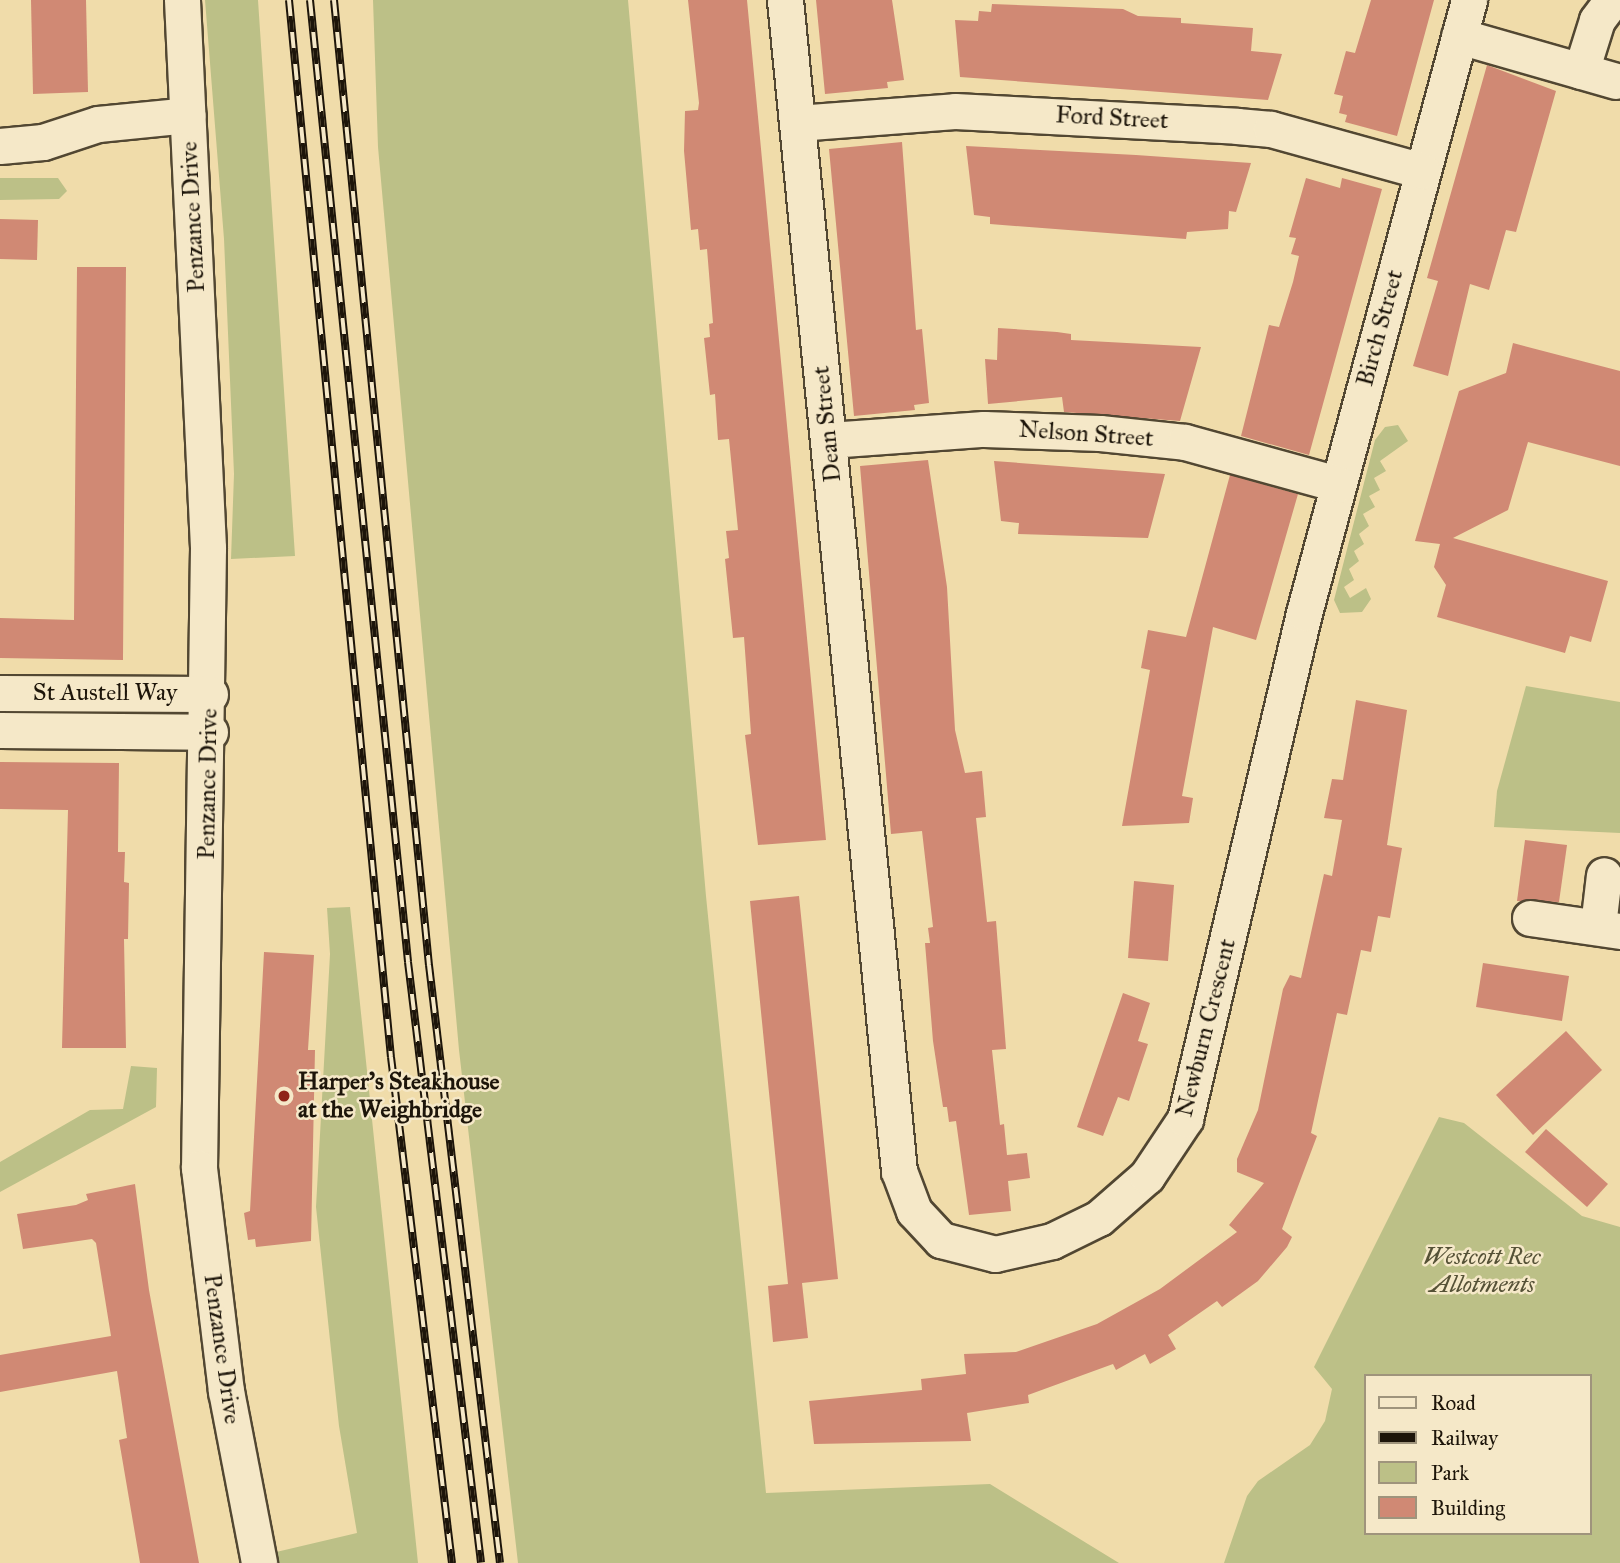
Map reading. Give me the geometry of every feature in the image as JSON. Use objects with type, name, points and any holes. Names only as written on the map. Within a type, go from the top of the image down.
[{"type":"street","name":"Penzance Drive","points":[[182,0],[210,694],[199,1168],[226,1391],[259,1563]]},
{"type":"street","name":"Dean Street","points":[[785,0],[867,847]]},
{"type":"street","name":"Birch Street","points":[[1293,657],[1469,0]]},
{"type":"street","points":[[1581,71],[1597,20],[1612,0]]},
{"type":"street","points":[[1459,36],[1616,81]]},
{"type":"street","name":"Ford Street","points":[[797,123],[955,111],[1237,125],[1271,129],[1422,171]]},
{"type":"street","points":[[0,146],[43,142],[97,124],[188,115]]},
{"type":"street","name":"Nelson Street","points":[[829,440],[994,428],[1150,437],[1209,447],[1338,484]]},
{"type":"street","name":"Newburn Crescent","points":[[867,847],[892,1115],[905,1195],[941,1240],[981,1254],[1031,1248],[1068,1235],[1134,1190],[1159,1162],[1185,1119],[1293,657]]},
{"type":"street","name":"St Austell Way","points":[[0,693],[210,694]]},
{"type":"street","name":"St Austell Way","points":[[0,730],[210,732]]},
{"type":"street","points":[[1530,918],[1609,928],[1604,875]]},
{"type":"green space","points":[[205,0],[258,0],[295,556],[231,559],[234,474],[224,239]]},
{"type":"green space","points":[[373,0],[628,0],[706,896],[766,1493],[990,1484],[1119,1563],[518,1563],[459,1050],[378,147]]},
{"type":"green space","points":[[0,178],[58,178],[67,191],[59,199],[0,200]]},
{"type":"green space","points":[[1398,425],[1408,441],[1380,461],[1386,471],[1374,478],[1380,490],[1369,496],[1375,507],[1363,514],[1369,526],[1359,534],[1364,544],[1354,551],[1359,561],[1349,569],[1354,580],[1344,587],[1350,598],[1366,588],[1371,599],[1362,612],[1340,613],[1334,600],[1375,440],[1385,427]]},
{"type":"green space","points":[[1526,686],[1620,702],[1620,833],[1494,827],[1497,791]]},
{"type":"green space","points":[[350,907],[418,1563],[276,1563],[272,1553],[357,1533],[339,1426],[316,1207],[330,954],[327,908]]},
{"type":"green space","points":[[131,1066],[157,1068],[156,1107],[0,1192],[0,1162],[90,1110],[123,1109]]},
{"type":"green space","name":"Westcott Rec Allotments","points":[[1439,1117],[1464,1123],[1582,1216],[1620,1227],[1620,1563],[1224,1563],[1247,1496],[1258,1481],[1310,1445],[1325,1421],[1332,1389],[1314,1367]]},
{"type":"building","points":[[31,0],[86,0],[88,92],[33,94]]},
{"type":"building","points":[[688,0],[747,0],[826,840],[758,845],[745,735],[751,734],[744,637],[733,638],[725,559],[729,558],[726,531],[738,530],[729,439],[718,440],[715,394],[710,395],[704,338],[710,337],[709,324],[713,323],[707,249],[700,250],[698,229],[691,230],[684,151],[685,111],[698,110],[699,103]]},
{"type":"building","points":[[816,0],[892,0],[904,80],[887,82],[888,88],[825,94]]},
{"type":"building","points":[[1371,0],[1434,0],[1397,136],[1345,122],[1347,115],[1339,113],[1343,96],[1334,94],[1346,51],[1355,53]]},
{"type":"building","points":[[992,4],[1123,9],[1138,16],[1181,18],[1181,23],[1253,28],[1251,51],[1282,54],[1268,100],[960,77],[955,20],[978,21],[979,11],[991,12]]},
{"type":"building","points":[[1487,65],[1556,91],[1516,232],[1506,230],[1489,290],[1470,284],[1448,376],[1413,366],[1438,281],[1427,278]]},
{"type":"building","points":[[902,142],[916,330],[922,329],[929,403],[914,405],[915,410],[854,416],[829,149]]},
{"type":"building","points":[[966,146],[1251,163],[1236,212],[1229,211],[1228,229],[1187,232],[1186,239],[990,224],[990,217],[974,215]]},
{"type":"building","points":[[1306,178],[1340,188],[1342,178],[1382,189],[1309,455],[1241,436],[1269,325],[1279,327],[1293,282],[1299,256],[1291,254],[1296,238],[1289,237]]},
{"type":"building","points":[[0,219],[38,220],[37,260],[0,259]]},
{"type":"building","points":[[77,267],[126,267],[123,660],[0,658],[0,618],[74,620]]},
{"type":"building","points":[[998,328],[1071,334],[1071,340],[1201,347],[1180,421],[1064,412],[1062,397],[988,404],[985,359],[997,360]]},
{"type":"building","points":[[1513,343],[1620,371],[1620,466],[1528,442],[1508,510],[1453,538],[1608,581],[1591,642],[1570,636],[1565,653],[1437,617],[1446,585],[1434,567],[1440,544],[1415,541],[1459,391],[1506,373]]},
{"type":"building","points":[[928,460],[947,587],[955,730],[965,773],[982,771],[986,817],[976,818],[987,922],[996,921],[1006,1049],[992,1050],[1000,1125],[1004,1124],[1007,1155],[1027,1153],[1030,1178],[1008,1181],[1011,1211],[969,1215],[956,1121],[949,1122],[947,1107],[943,1107],[933,1041],[925,943],[930,943],[928,928],[933,927],[922,831],[891,834],[860,466]]},
{"type":"building","points":[[994,461],[1165,474],[1148,538],[1018,534],[1019,523],[1001,521]]},
{"type":"building","points":[[1230,475],[1298,494],[1256,640],[1213,627],[1182,796],[1193,798],[1189,823],[1122,826],[1150,670],[1141,668],[1148,630],[1186,637]]},
{"type":"building","points":[[1356,700],[1407,710],[1387,845],[1402,848],[1390,918],[1378,916],[1371,952],[1361,950],[1347,1015],[1337,1013],[1311,1133],[1317,1136],[1282,1229],[1292,1237],[1287,1247],[1258,1281],[1222,1307],[1217,1301],[1168,1335],[1176,1349],[1150,1364],[1145,1354],[1116,1370],[1113,1364],[1028,1395],[1029,1403],[967,1413],[971,1441],[814,1444],[809,1401],[922,1390],[921,1379],[966,1374],[964,1354],[1016,1352],[1097,1324],[1160,1289],[1237,1232],[1229,1225],[1264,1183],[1237,1172],[1237,1159],[1258,1110],[1283,989],[1290,975],[1301,978],[1324,874],[1332,876],[1342,820],[1324,818],[1332,779],[1343,780]]},
{"type":"building","points":[[0,762],[119,763],[118,852],[125,852],[124,882],[129,883],[128,939],[124,939],[126,1048],[62,1048],[68,810],[0,809]]},
{"type":"building","points":[[1525,840],[1567,845],[1559,902],[1517,901]]},
{"type":"building","points":[[1134,881],[1174,885],[1168,961],[1128,958]]},
{"type":"building","points":[[799,896],[838,1279],[802,1283],[808,1338],[773,1342],[768,1286],[788,1284],[750,901]]},
{"type":"building","name":"Harper's Steakhouse at the Weighbridge","points":[[264,952],[314,955],[308,1050],[315,1050],[311,1241],[256,1247],[255,1239],[248,1240],[244,1213],[250,1211]]},
{"type":"building","points":[[1483,963],[1569,976],[1562,1021],[1476,1007]]},
{"type":"building","points":[[1123,993],[1150,1003],[1138,1041],[1148,1044],[1129,1101],[1118,1097],[1103,1136],[1077,1127]]},
{"type":"building","points":[[1566,1031],[1602,1070],[1533,1135],[1496,1095]]},
{"type":"building","points":[[1546,1129],[1608,1184],[1587,1207],[1525,1152]]},
{"type":"building","points":[[135,1184],[149,1290],[199,1563],[140,1563],[119,1440],[127,1438],[117,1371],[0,1392],[0,1355],[111,1336],[96,1243],[92,1239],[23,1249],[17,1214],[76,1205],[88,1200],[86,1194]]},
{"type":"railway","points":[[289,0],[391,1057],[452,1563]]},
{"type":"railway","points":[[310,0],[408,962],[481,1563]]},
{"type":"railway","points":[[334,0],[429,965],[500,1563]]},
{"type":"place","name":"Harper's Steakhouse at the Weighbridge","points":[[284,1096]]}]
